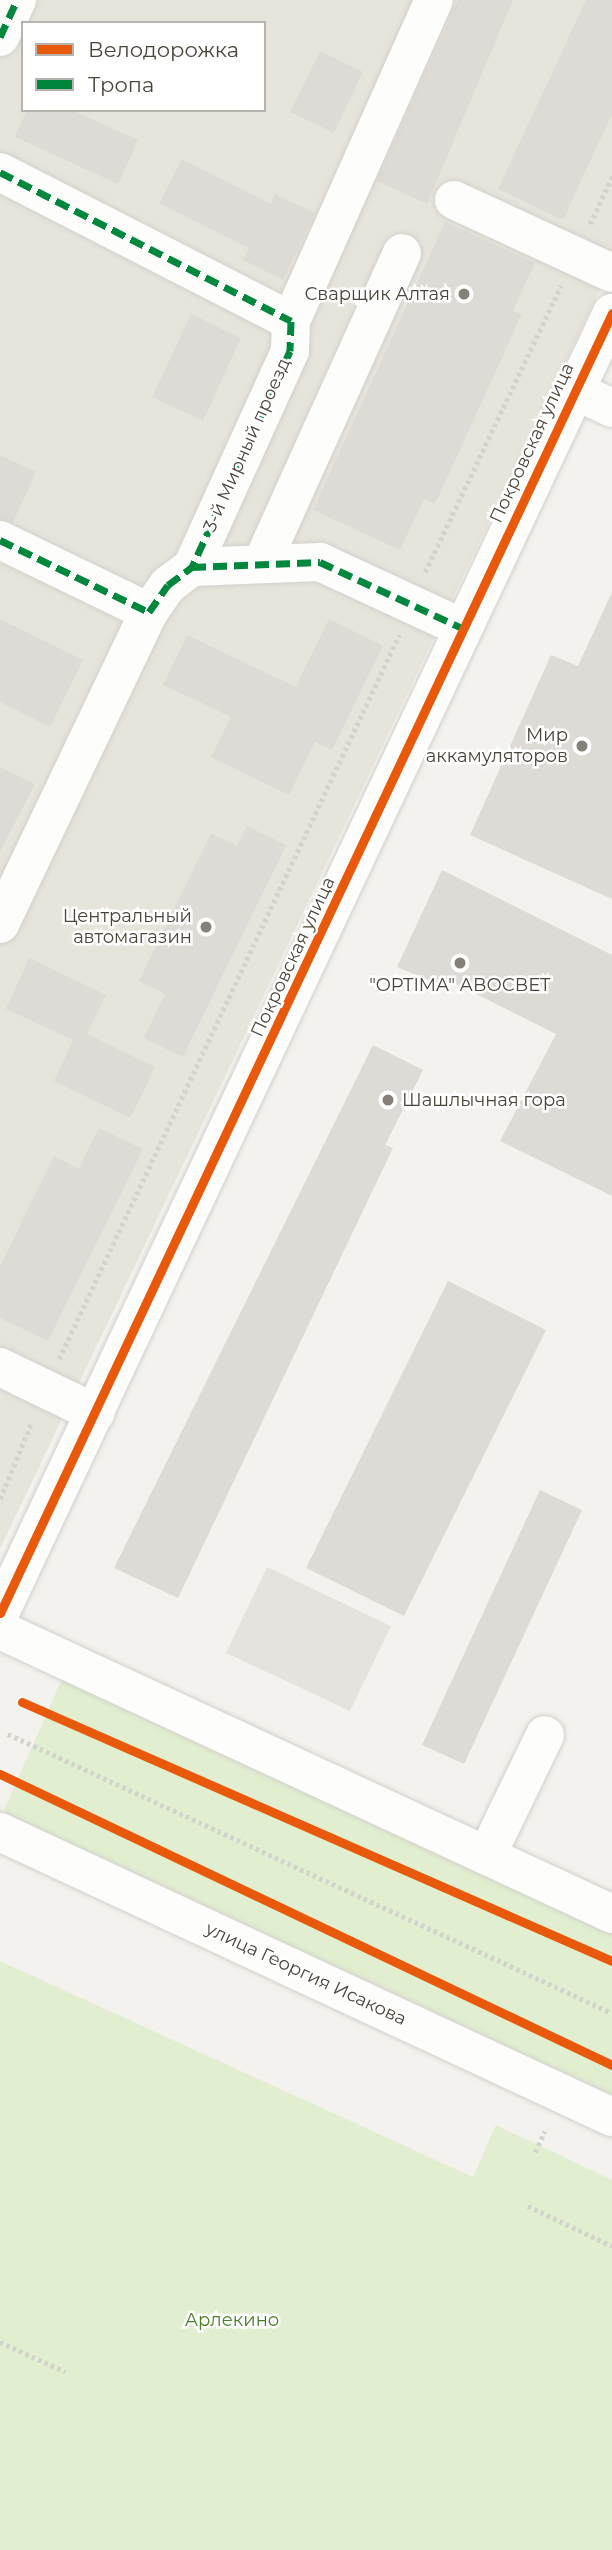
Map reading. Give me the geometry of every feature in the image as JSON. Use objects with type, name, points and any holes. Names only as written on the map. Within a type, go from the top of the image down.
[{"type":"street","points":[[0,37],[17,0]]},
{"type":"street","name":"3-й Мирный проезд","points":[[192,567],[290,351],[291,321],[434,0]]},
{"type":"street","points":[[0,173],[291,321]]},
{"type":"street","points":[[454,200],[612,273]]},
{"type":"street","points":[[262,563],[402,253]]},
{"type":"street","name":"Покровская улица","points":[[0,1613],[612,313]]},
{"type":"street","points":[[574,390],[612,408]]},
{"type":"street","points":[[0,540],[149,612]]},
{"type":"street","points":[[0,924],[149,612],[168,586],[192,567],[320,562],[410,606],[463,628]]},
{"type":"street","points":[[0,1367],[95,1413]]},
{"type":"street","points":[[0,1630],[612,1914]]},
{"type":"street","points":[[487,1855],[545,1735]]},
{"type":"street","name":"улица Георгия Исакова","points":[[0,1832],[612,2117]]},
{"type":"path","points":[[0,1499],[45,1389],[612,177]]},
{"type":"path","points":[[8,1734],[612,2013]]},
{"type":"path","points":[[535,2152],[545,2131]]},
{"type":"path","points":[[528,2206],[612,2246]]},
{"type":"path","points":[[0,2342],[66,2372]]},
{"type":"shaded area","points":[[0,0],[612,0],[612,264],[0,1549]]},
{"type":"shaded area","points":[[267,1567],[391,1626],[350,1711],[226,1653]]},
{"type":"green space","points":[[66,1670],[612,1927],[612,2095],[3,1812]]},
{"type":"green space","name":"Арлекино","points":[[0,1961],[473,2177],[496,2125],[612,2180],[612,2550],[0,2550]]},
{"type":"building","points":[[458,0],[513,0],[427,204],[377,181]]},
{"type":"building","points":[[586,0],[612,0],[612,114],[563,220],[498,189]]},
{"type":"building","points":[[320,51],[363,72],[334,133],[290,112]]},
{"type":"building","points":[[26,112],[76,112],[138,140],[118,184],[15,137]]},
{"type":"building","points":[[182,159],[271,204],[275,194],[315,213],[283,280],[243,260],[249,248],[159,203]]},
{"type":"building","points":[[445,222],[535,263],[513,311],[522,314],[435,504],[424,499],[400,550],[313,510]]},
{"type":"building","points":[[191,314],[241,338],[203,421],[152,397]]},
{"type":"building","points":[[0,455],[36,472],[13,522],[0,518]]},
{"type":"building","points":[[612,592],[612,899],[470,835],[551,655],[578,666]]},
{"type":"building","points":[[0,619],[83,660],[50,727],[0,702]]},
{"type":"building","points":[[329,619],[383,646],[332,750],[315,742],[289,795],[211,757],[231,717],[163,685],[187,635],[296,687]]},
{"type":"building","points":[[0,767],[35,784],[0,852]]},
{"type":"building","points":[[247,826],[286,845],[183,1057],[144,1038],[165,994],[139,981],[211,833],[237,846]]},
{"type":"building","points":[[442,870],[612,955],[612,1196],[500,1141],[556,1034],[448,980],[443,986],[397,967]]},
{"type":"building","points":[[29,958],[106,995],[87,1034],[155,1067],[130,1118],[54,1081],[73,1040],[6,1009]]},
{"type":"building","points":[[373,1045],[423,1070],[385,1145],[393,1148],[178,1598],[114,1568]]},
{"type":"building","points":[[99,1128],[143,1149],[48,1341],[0,1318],[0,1266],[54,1156],[79,1169]]},
{"type":"building","points":[[448,1281],[546,1330],[404,1616],[306,1568]]},
{"type":"building","points":[[540,1490],[582,1510],[464,1764],[422,1745]]},
{"type":"marked path","points":[[0,37],[17,0]]},
{"type":"marked path","points":[[0,172],[291,321],[290,351],[192,567],[320,562],[462,628]]},
{"type":"marked path","points":[[0,540],[149,612],[168,585],[192,567]]},
{"type":"cycle path","points":[[0,1613],[612,313]]},
{"type":"cycle path","points":[[22,1702],[612,1961]]},
{"type":"cycle path","points":[[0,1774],[612,2065]]},
{"type":"place","name":"Сварщик Алтая","points":[[464,294]]},
{"type":"place","name":"Мир аккамуляторов","points":[[582,746]]},
{"type":"place","name":"Центральный автомагазин","points":[[206,927]]},
{"type":"place","name":"\"OPTIMA\" АВОСВЕТ","points":[[460,963]]},
{"type":"place","name":"Шашлычная гора","points":[[388,1100]]}]
